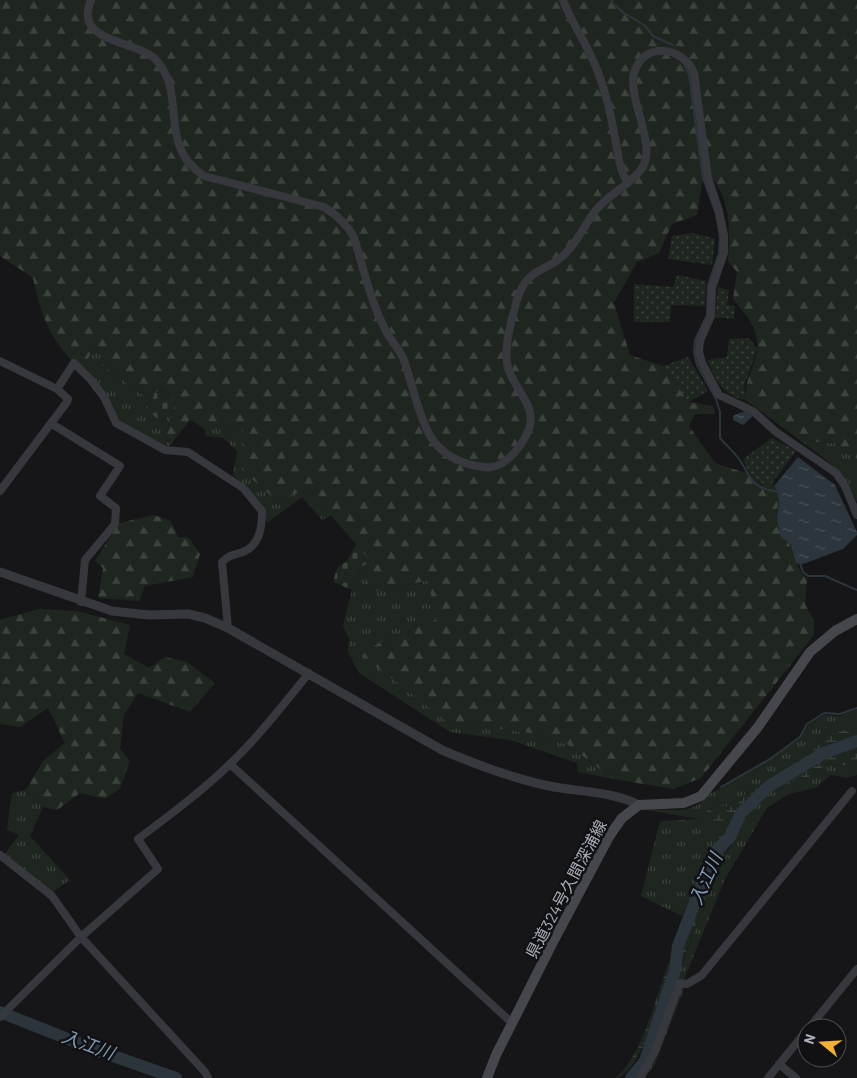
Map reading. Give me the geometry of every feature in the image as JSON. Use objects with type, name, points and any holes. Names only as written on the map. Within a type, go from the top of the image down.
[{"type":"main road","points":[[639,805],[684,803],[701,796],[758,727],[810,652],[835,631],[857,620]]},
{"type":"main road","name":"県道324号久間深浦線","points":[[487,1078],[512,1023],[610,835],[622,818],[639,805]]},
{"type":"street","points":[[91,0],[89,22],[92,28],[105,37],[135,48],[157,60],[167,75],[171,91],[174,131],[190,167],[204,176],[324,207],[337,214],[348,226],[354,237],[385,330],[402,356],[429,433],[446,453],[459,462],[491,468],[508,460],[528,431],[530,415],[528,405],[513,381],[507,362],[507,351],[518,299],[530,277],[538,270],[562,257],[596,210],[611,194],[641,171],[647,151],[633,86],[634,74],[638,64],[654,52],[675,53],[690,63],[694,73],[708,178],[720,211],[724,235],[724,253],[712,288],[711,316],[700,341],[699,352],[702,364],[719,395],[753,411],[776,432],[836,473],[845,486],[857,515]]},
{"type":"street","points":[[563,0],[570,18],[594,60],[614,134],[619,167],[627,182]]},
{"type":"street","points":[[0,361],[57,389],[68,399],[52,424],[0,491]]},
{"type":"street","points":[[57,389],[74,364],[91,380],[104,397],[116,423],[165,450],[188,452],[243,488],[262,511],[260,535],[245,551],[228,556],[222,562],[228,628]]},
{"type":"street","points":[[52,424],[120,466],[100,496],[116,508],[115,524],[85,560],[81,602]]},
{"type":"street","points":[[0,572],[81,602],[112,611],[149,615],[188,614],[205,618],[228,628],[309,673],[442,750],[476,765],[512,777],[620,798],[639,805]]},
{"type":"street","points":[[0,1017],[81,937],[158,869],[138,839],[184,804],[230,764],[262,731],[309,673]]},
{"type":"street","points":[[230,764],[512,1023]]},
{"type":"street","points":[[640,1078],[655,1051],[680,983],[687,984],[702,975],[852,791]]},
{"type":"street","points":[[0,855],[52,896],[81,937],[205,1072],[208,1078]]},
{"type":"street","points":[[817,1018],[857,969]]},
{"type":"street","points":[[768,1078],[797,1042]]},
{"type":"street","points":[[779,1064],[796,1078]]},
{"type":"green space","points":[[0,0],[857,0],[857,459],[836,443],[801,441],[746,400],[746,387],[757,351],[756,336],[751,322],[733,299],[737,272],[728,261],[728,217],[723,197],[712,178],[702,183],[697,215],[672,224],[659,253],[637,262],[614,303],[630,355],[663,366],[689,402],[713,406],[715,414],[695,414],[689,426],[715,463],[749,474],[761,484],[775,485],[779,500],[777,510],[784,540],[792,548],[800,570],[807,579],[805,604],[814,621],[814,635],[701,778],[673,789],[613,779],[567,744],[531,733],[448,722],[364,657],[364,650],[435,620],[429,580],[363,594],[370,561],[310,490],[275,499],[242,470],[243,423],[205,429],[190,420],[172,443],[166,437],[176,400],[160,388],[151,401],[101,364],[104,351],[95,347],[87,360],[71,360],[56,341],[46,322],[33,278],[0,256]]},
{"type":"green space","points":[[693,233],[715,239],[712,265],[668,259],[672,236]]},
{"type":"green space","points":[[677,275],[706,281],[705,306],[671,305],[670,322],[634,322],[634,284],[673,287]]},
{"type":"green space","points":[[718,287],[729,290],[727,305],[735,306],[734,319],[715,317]]},
{"type":"green space","points":[[749,338],[757,349],[744,387],[746,400],[725,391],[717,381],[707,360],[727,357],[729,339]]},
{"type":"green space","points":[[95,347],[105,351],[101,364],[151,401],[147,408],[162,422],[176,400],[166,437],[172,443],[166,448],[118,421],[106,393],[85,368],[71,360],[87,360]]},
{"type":"green space","points":[[688,357],[708,391],[689,402],[663,366]]},
{"type":"green space","points":[[159,388],[176,400],[162,423],[146,408]]},
{"type":"green space","points":[[243,423],[275,499],[310,490],[332,515],[322,520],[302,497],[267,523],[263,505],[233,475],[237,451],[223,438],[206,436],[205,429]]},
{"type":"green space","points":[[772,438],[796,451],[771,485],[761,483],[753,477],[743,459]]},
{"type":"green space","points":[[801,441],[836,443],[857,459],[857,502],[841,474],[827,460]]},
{"type":"green space","points":[[154,515],[171,521],[178,537],[189,538],[200,554],[193,577],[145,586],[139,601],[98,598],[103,568],[95,561],[119,523]]},
{"type":"green space","points":[[356,544],[370,561],[350,576],[354,582],[352,590],[333,582],[337,568],[347,561]]},
{"type":"green space","points":[[370,561],[363,594],[429,580],[436,620],[364,650],[448,722],[531,733],[567,744],[613,779],[578,772],[577,763],[510,740],[450,732],[359,673],[348,652],[349,639],[343,626],[354,582],[349,576]]},
{"type":"green space","points":[[38,609],[77,611],[130,625],[124,654],[149,668],[165,657],[187,662],[215,683],[190,712],[138,693],[124,715],[120,749],[130,761],[120,789],[105,799],[80,793],[57,810],[43,807],[26,790],[43,761],[65,743],[48,708],[20,727],[0,724],[0,620]]},
{"type":"green space","points":[[857,709],[857,728],[825,733],[809,754],[727,806],[708,809],[722,822],[723,829],[682,916],[641,896],[660,821],[699,819],[646,810],[681,810],[693,807],[714,791],[800,739],[809,724],[824,715],[840,716]]},
{"type":"green space","points":[[857,728],[857,738],[832,743],[745,800],[733,825],[714,847],[723,829],[722,823],[703,820],[708,809],[727,806],[809,754],[825,733]]},
{"type":"green space","points":[[857,746],[857,764],[848,766],[827,764],[806,779],[782,783],[831,753]]},
{"type":"green space","points":[[827,764],[848,766],[857,764],[857,775],[847,778],[831,775],[815,788],[789,794],[767,808],[725,879],[685,977],[684,989],[655,1064],[645,1078],[635,1078],[646,1062],[713,879],[747,816],[761,799],[782,783],[806,779]]},
{"type":"green space","points":[[26,790],[43,807],[30,836],[70,880],[53,892],[4,855],[19,835],[7,829],[12,793]]},
{"type":"green space","points":[[732,841],[713,879],[682,962],[681,944],[706,877],[721,849]]},
{"type":"green space","points":[[669,961],[671,971],[641,1050],[633,1064],[624,1074],[615,1078],[625,1068],[641,1040]]},
{"type":"water","points":[[745,411],[753,416],[743,425],[733,420],[733,416]]},
{"type":"water","points":[[798,457],[835,485],[857,532],[857,535],[843,549],[803,564],[796,563],[791,545],[781,537],[777,520],[779,500],[775,485]]},
{"type":"waterway","points":[[612,0],[612,3],[624,13],[644,25],[653,36],[673,45]]},
{"type":"waterway","points":[[684,64],[689,75],[703,178],[716,214],[720,237],[719,253],[708,285],[707,315],[695,340],[694,352],[697,365],[716,399],[720,412],[720,438],[739,459],[757,485],[776,491]]},
{"type":"waterway","points":[[800,563],[803,572],[808,576],[825,576],[857,590]]},
{"type":"waterway","points":[[721,787],[770,759],[800,737],[807,724],[824,713],[840,714],[857,708]]},
{"type":"waterway","name":"入江川","points":[[631,1078],[645,1061],[675,970],[678,946],[714,853],[730,837],[741,813],[769,786],[824,753],[857,741]]},
{"type":"waterway","name":"入江川","points":[[0,1012],[93,1049],[176,1078]]}]
